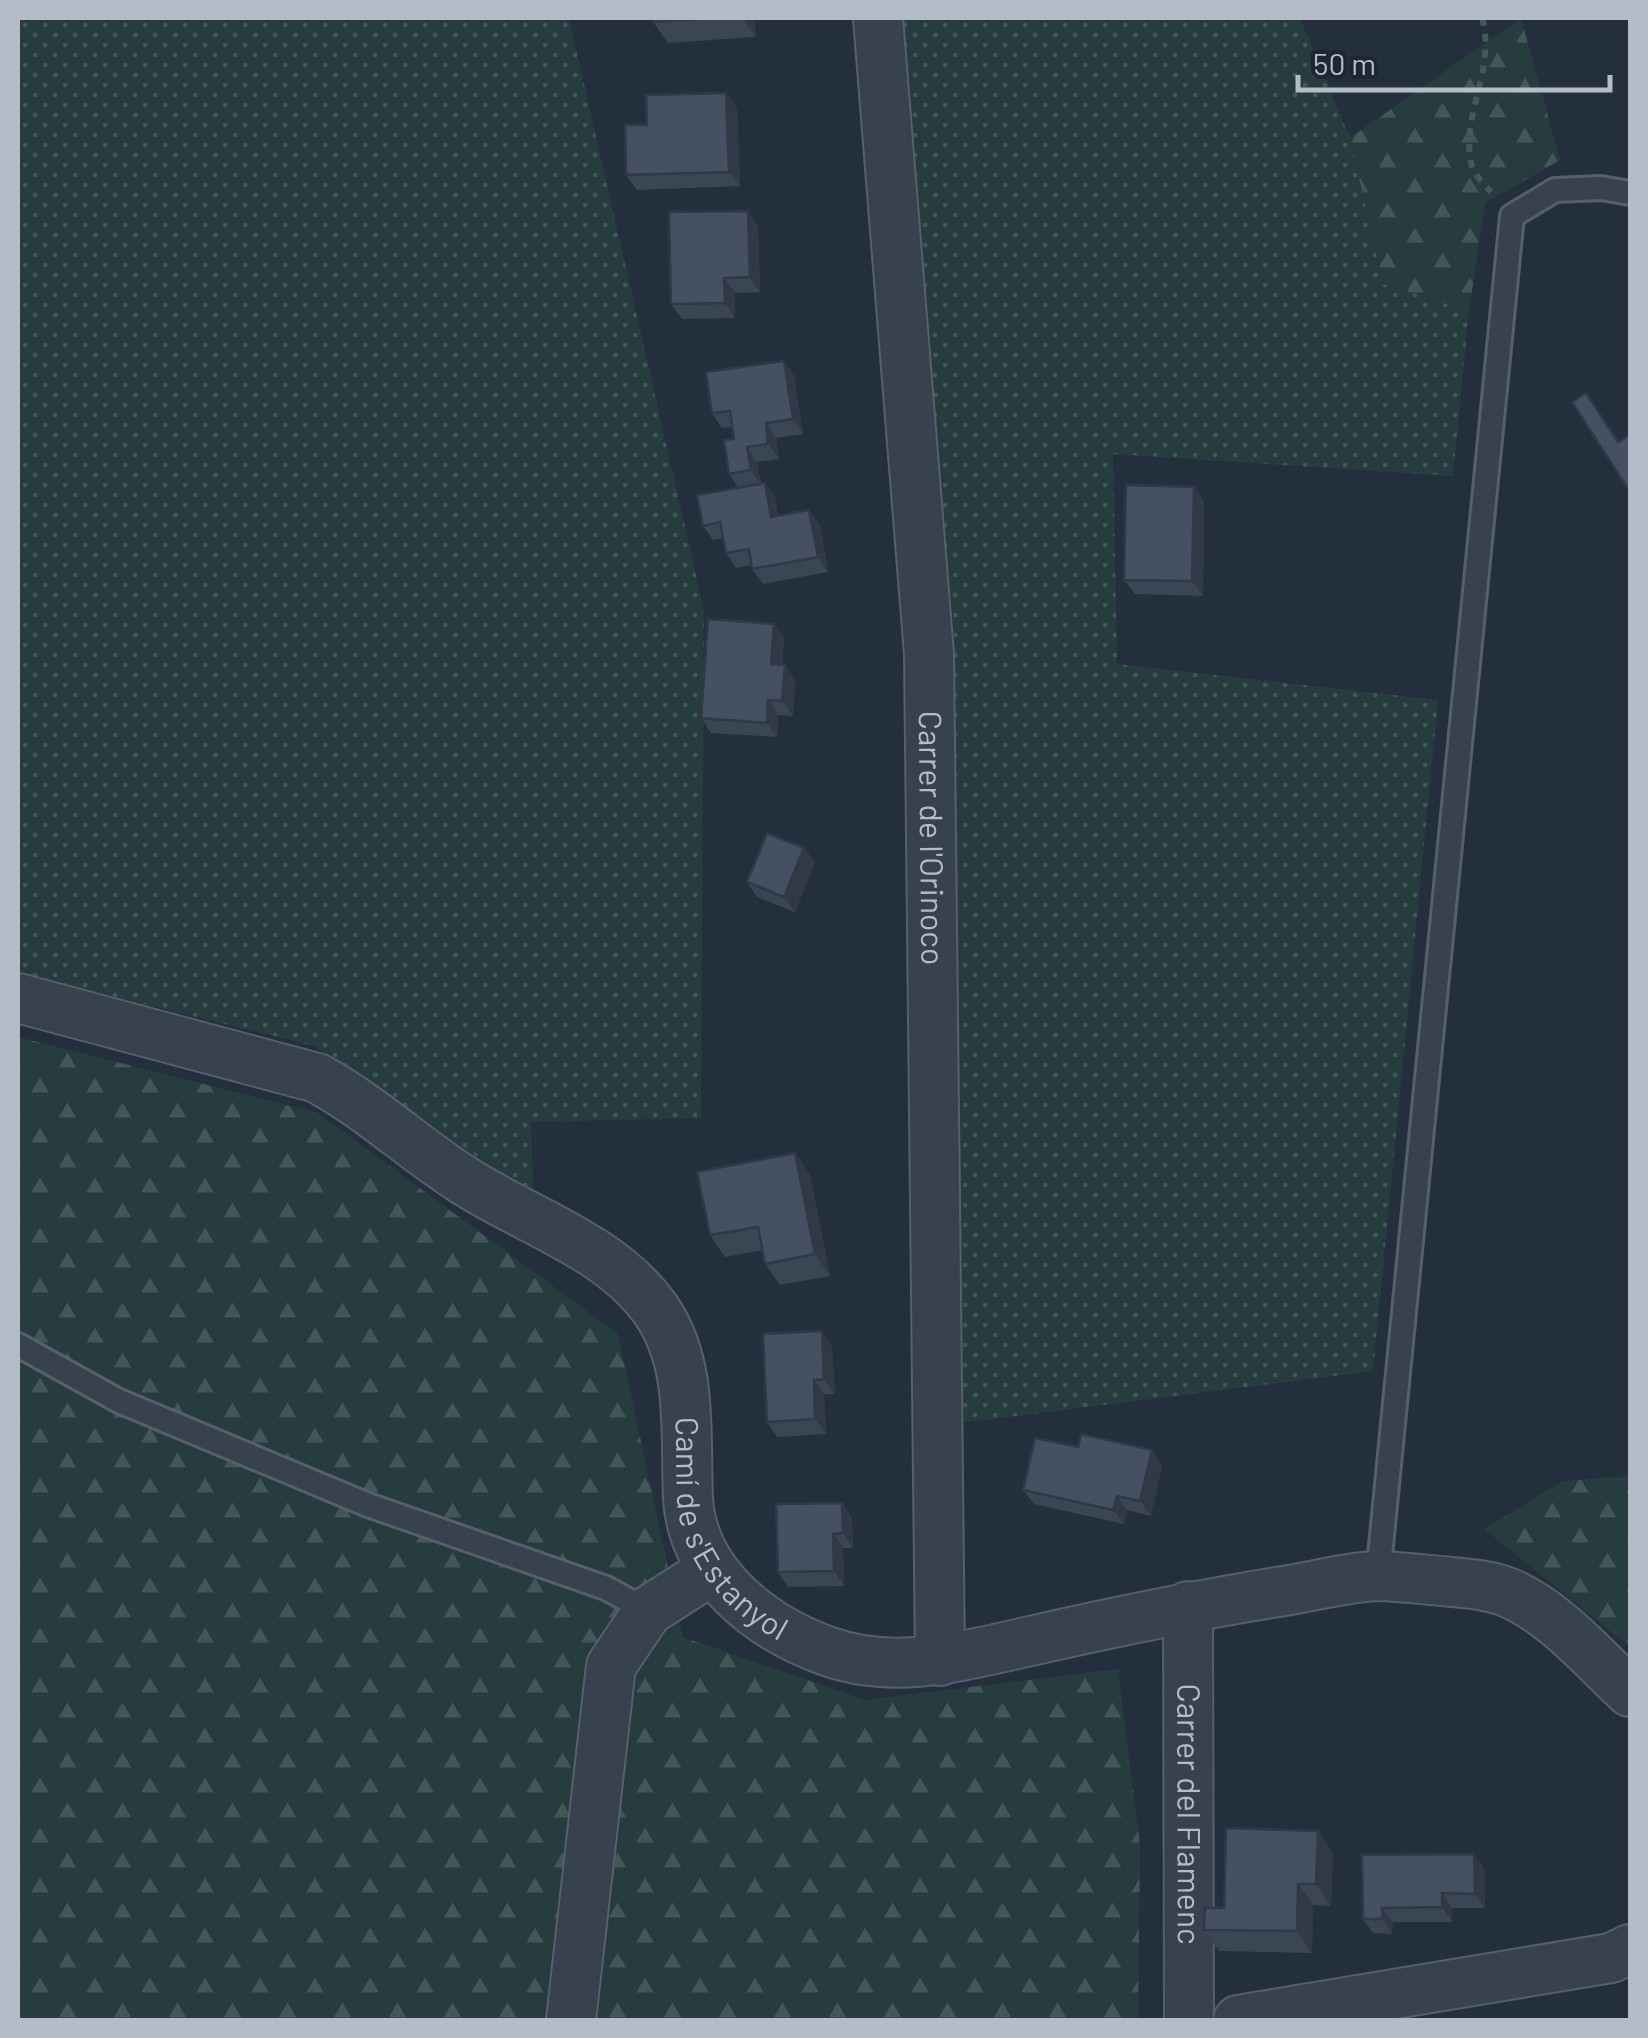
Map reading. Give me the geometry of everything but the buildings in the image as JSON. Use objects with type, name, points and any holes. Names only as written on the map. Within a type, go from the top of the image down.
[{"type":"street","name":"Carrer de l'Orinoco","points":[[878,18],[929,654],[940,1661]]},
{"type":"street","name":"Camí de s'Estanyol","points":[[18,998],[317,1078],[346,1094],[437,1164],[596,1254],[632,1283],[655,1308],[673,1339],[689,1432],[688,1502],[712,1570],[762,1618],[794,1638],[828,1652],[890,1664],[940,1661],[1188,1606],[1378,1576],[1471,1584],[1504,1591],[1538,1608],[1630,1692]]},
{"type":"street","points":[[571,2020],[612,1666],[648,1610],[712,1570]]},
{"type":"street","name":"Carrer del Flamenc","points":[[1188,1606],[1188,2020]]},
{"type":"street","points":[[1238,2020],[1611,1958],[1630,1949]]},
{"type":"lane","points":[[1378,1576],[1512,216],[1555,190],[1601,188],[1630,193]]},
{"type":"lane","points":[[18,1345],[118,1401],[368,1505],[606,1588],[648,1610]]},
{"type":"path","points":[[1482,18],[1482,84],[1469,135],[1472,170],[1512,216]]},
{"type":"green space","points":[[18,18],[569,18],[704,610],[701,1118],[531,1122],[533,1192],[314,1046],[18,973]]},
{"type":"green space","points":[[898,18],[1300,18],[1350,138],[1383,283],[1469,311],[1453,476],[1113,454],[1117,664],[1438,700],[1373,1371],[953,1424],[954,632]]},
{"type":"green space","points":[[1521,18],[1560,160],[1485,203],[1469,311],[1383,284],[1350,138]]},
{"type":"green space","points":[[18,1037],[318,1113],[618,1334],[683,1637],[865,1700],[1118,1669],[1140,1845],[1138,2020],[18,2020]]},
{"type":"green space","points":[[1630,1476],[1630,1647],[1484,1529],[1563,1481]]}]
